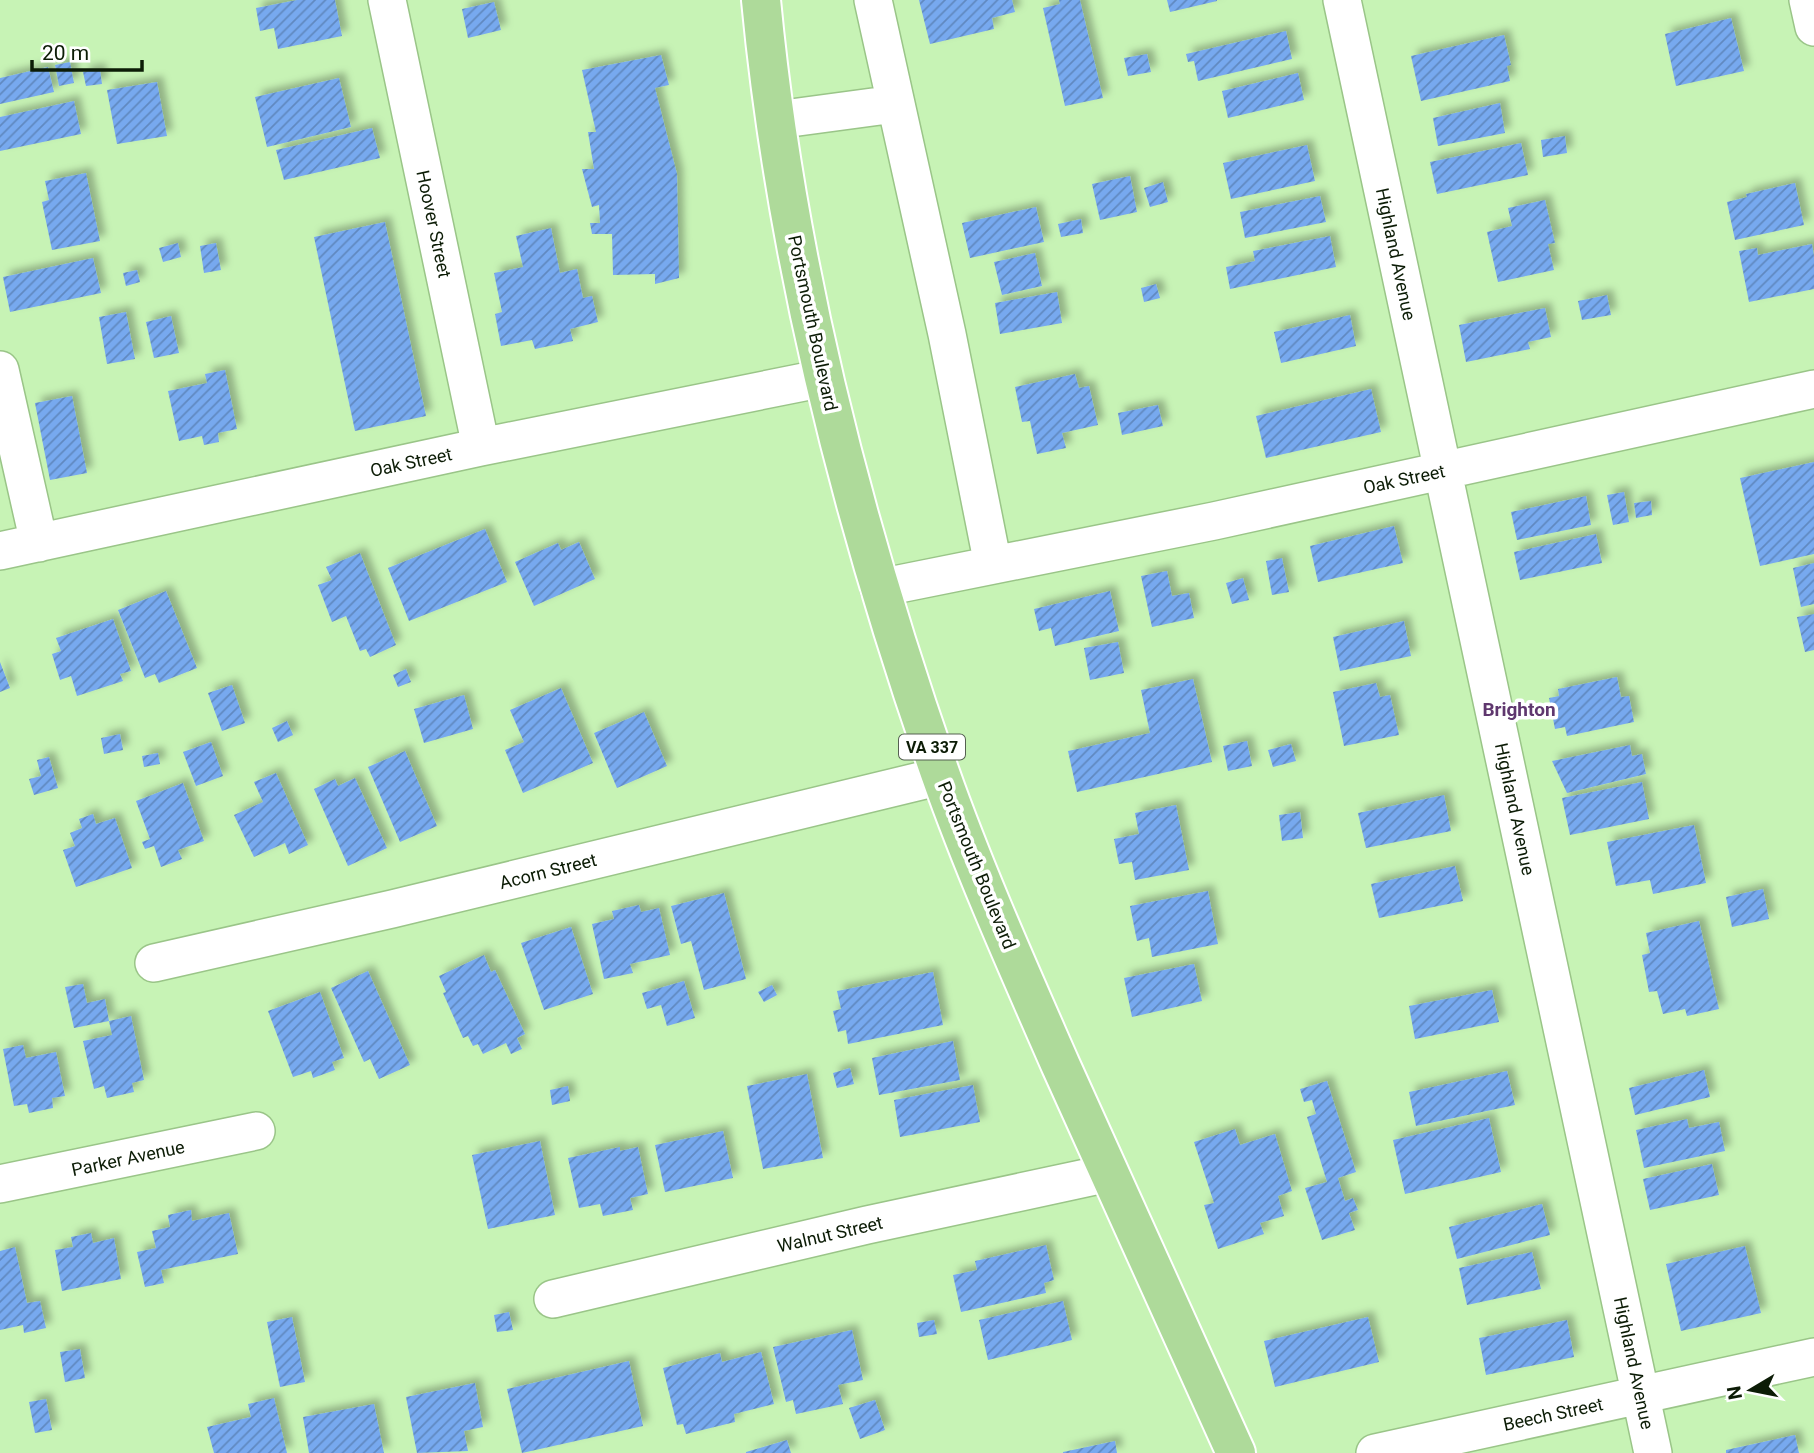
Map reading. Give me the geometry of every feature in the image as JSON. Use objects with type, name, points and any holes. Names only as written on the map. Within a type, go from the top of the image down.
[{"type":"main road","name":"Portsmouth Boulevard","points":[[761,0],[792,222],[824,378],[879,588],[941,776],[1017,967],[1236,1453]]},
{"type":"street","name":"Hoover Street","points":[[387,0],[481,447]]},
{"type":"street","points":[[873,0],[947,334],[993,565]]},
{"type":"street","name":"Highland Avenue","points":[[1342,0],[1653,1453]]},
{"type":"street","points":[[1808,0],[1814,27]]},
{"type":"street","points":[[776,120],[895,104]]},
{"type":"street","points":[[0,370],[38,543]]},
{"type":"street","name":"Oak Street","points":[[0,551],[481,447],[824,378]]},
{"type":"street","name":"Oak Street","points":[[879,588],[1213,521],[1814,389]]},
{"type":"street","name":"Acorn Street","points":[[154,963],[405,906],[941,776]]},
{"type":"street","name":"Parker Avenue","points":[[0,1184],[256,1131]]},
{"type":"street","name":"Walnut Street","points":[[553,1299],[867,1225],[1109,1173]]},
{"type":"street","name":"Beech Street","points":[[1375,1453],[1814,1357]]},
{"type":"building","points":[[297,0],[335,0],[342,36],[278,49],[274,28],[260,31],[256,8]]},
{"type":"building","points":[[919,0],[1012,0],[1015,12],[992,18],[994,29],[930,44]]},
{"type":"building","points":[[1059,0],[1080,0],[1103,98],[1065,106],[1043,8],[1060,4]]},
{"type":"building","points":[[1167,0],[1217,0],[1217,1],[1170,12]]},
{"type":"building","points":[[494,2],[501,30],[468,38],[462,9]]},
{"type":"building","points":[[1731,18],[1744,71],[1676,86],[1665,34]]},
{"type":"building","points":[[1286,31],[1292,59],[1198,81],[1194,61],[1188,62],[1186,54]]},
{"type":"building","points":[[1504,35],[1511,65],[1507,66],[1510,81],[1421,101],[1411,56]]},
{"type":"building","points":[[1147,54],[1151,72],[1128,76],[1124,58]]},
{"type":"building","points":[[661,55],[669,85],[655,88],[677,174],[679,278],[655,284],[655,274],[613,275],[612,234],[592,234],[590,223],[600,223],[599,205],[592,207],[582,169],[594,169],[588,132],[596,132],[582,70]]},
{"type":"building","points":[[70,62],[74,83],[59,86],[55,65]]},
{"type":"building","points":[[48,67],[54,92],[0,104],[0,78]]},
{"type":"building","points":[[100,69],[102,84],[86,86],[83,72]]},
{"type":"building","points":[[1298,73],[1304,100],[1228,118],[1222,91]]},
{"type":"building","points":[[339,78],[351,127],[267,147],[255,97]]},
{"type":"building","points":[[157,82],[167,136],[117,144],[107,90]]},
{"type":"building","points":[[74,101],[81,134],[0,151],[0,117]]},
{"type":"building","points":[[1500,103],[1505,133],[1438,146],[1433,118]]},
{"type":"building","points":[[372,128],[380,158],[284,180],[276,150]]},
{"type":"building","points":[[1565,136],[1567,153],[1543,157],[1541,140]]},
{"type":"building","points":[[1521,143],[1528,175],[1437,194],[1430,162]]},
{"type":"building","points":[[1307,145],[1315,181],[1231,199],[1223,163]]},
{"type":"building","points":[[86,173],[100,241],[52,250],[42,202],[49,200],[45,181]]},
{"type":"building","points":[[1130,176],[1137,212],[1100,220],[1092,184]]},
{"type":"building","points":[[1163,182],[1168,202],[1150,207],[1144,188]]},
{"type":"building","points":[[1795,183],[1804,225],[1735,240],[1727,202],[1747,197],[1746,194]]},
{"type":"building","points":[[1320,196],[1326,222],[1245,238],[1240,212]]},
{"type":"building","points":[[1545,200],[1555,243],[1548,244],[1554,270],[1498,282],[1487,232],[1512,226],[1508,208]]},
{"type":"building","points":[[1036,207],[1044,242],[970,258],[962,223]]},
{"type":"building","points":[[1081,219],[1083,233],[1061,237],[1058,224]]},
{"type":"building","points":[[385,222],[426,416],[355,431],[314,237]]},
{"type":"building","points":[[551,228],[560,273],[577,269],[583,298],[592,296],[598,322],[570,329],[573,341],[535,349],[532,340],[501,346],[495,314],[502,312],[494,273],[523,267],[516,236]]},
{"type":"building","points":[[1330,236],[1336,267],[1230,289],[1226,267],[1255,261],[1253,251]]},
{"type":"building","points":[[178,243],[181,257],[163,262],[159,248]]},
{"type":"building","points":[[216,243],[221,270],[204,273],[200,246]]},
{"type":"building","points":[[1812,244],[1814,289],[1749,302],[1739,251],[1757,248],[1758,255]]},
{"type":"building","points":[[1035,253],[1042,286],[1002,295],[994,262]]},
{"type":"building","points":[[93,258],[101,293],[10,312],[3,277]]},
{"type":"building","points":[[137,270],[140,282],[126,286],[123,273]]},
{"type":"building","points":[[1156,284],[1160,298],[1144,302],[1141,288]]},
{"type":"building","points":[[1057,292],[1062,323],[1000,334],[995,303]]},
{"type":"building","points":[[1607,295],[1611,315],[1582,320],[1578,301]]},
{"type":"building","points":[[1545,308],[1551,337],[1528,342],[1530,349],[1466,362],[1459,325]]},
{"type":"building","points":[[126,312],[135,359],[107,364],[99,317]]},
{"type":"building","points":[[1350,315],[1356,346],[1281,363],[1274,332]]},
{"type":"building","points":[[171,316],[179,353],[154,358],[146,322]]},
{"type":"building","points":[[225,370],[237,429],[218,433],[219,442],[204,445],[202,436],[179,441],[168,391],[207,383],[205,374]]},
{"type":"building","points":[[1075,374],[1079,388],[1089,386],[1098,425],[1062,433],[1066,448],[1037,454],[1030,421],[1022,422],[1015,387]]},
{"type":"building","points":[[1371,389],[1381,432],[1266,458],[1256,416]]},
{"type":"building","points":[[72,396],[87,473],[50,480],[35,403]]},
{"type":"building","points":[[1158,405],[1163,426],[1122,435],[1118,413]]},
{"type":"building","points":[[1814,462],[1814,554],[1760,566],[1740,478]]},
{"type":"building","points":[[1624,492],[1629,522],[1613,525],[1607,495]]},
{"type":"building","points":[[1586,496],[1591,525],[1517,540],[1511,512]]},
{"type":"building","points":[[1651,501],[1652,515],[1636,518],[1634,503]]},
{"type":"building","points":[[1394,526],[1403,563],[1318,582],[1310,546]]},
{"type":"building","points":[[485,529],[507,582],[409,621],[388,568]]},
{"type":"building","points":[[1596,534],[1602,563],[1520,580],[1514,552]]},
{"type":"building","points":[[579,542],[595,579],[534,606],[515,562],[558,543],[561,550]]},
{"type":"building","points":[[360,553],[396,645],[370,657],[366,649],[360,651],[346,616],[332,622],[318,585],[332,580],[326,567]]},
{"type":"building","points":[[1282,558],[1289,592],[1272,595],[1266,561]]},
{"type":"building","points":[[1814,563],[1814,604],[1801,607],[1793,568]]},
{"type":"building","points":[[1167,571],[1172,596],[1189,593],[1194,618],[1152,627],[1141,576]]},
{"type":"building","points":[[1243,578],[1249,600],[1232,604],[1226,583]]},
{"type":"building","points":[[166,591],[197,668],[159,683],[155,674],[145,678],[118,610]]},
{"type":"building","points":[[1110,591],[1119,631],[1055,646],[1051,628],[1039,631],[1034,609]]},
{"type":"building","points":[[1814,614],[1814,650],[1805,652],[1797,617]]},
{"type":"building","points":[[113,619],[131,671],[120,674],[123,681],[77,696],[71,676],[60,680],[52,654],[61,651],[56,638]]},
{"type":"building","points":[[1404,621],[1411,656],[1340,671],[1333,637]]},
{"type":"building","points":[[1118,642],[1124,673],[1090,680],[1084,648]]},
{"type":"building","points":[[0,662],[10,688],[0,692]]},
{"type":"building","points":[[406,669],[411,682],[398,687],[393,675]]},
{"type":"building","points":[[1617,677],[1621,697],[1629,696],[1634,722],[1567,736],[1565,727],[1555,729],[1549,698],[1559,696],[1558,689]]},
{"type":"building","points":[[1193,679],[1212,762],[1077,792],[1068,751],[1150,733],[1141,690]]},
{"type":"building","points":[[1376,683],[1380,697],[1390,695],[1399,735],[1344,746],[1333,692]]},
{"type":"building","points":[[232,685],[245,723],[222,731],[208,693]]},
{"type":"building","points":[[561,688],[593,763],[523,793],[505,750],[524,742],[510,710]]},
{"type":"building","points":[[464,695],[473,729],[424,743],[414,709]]},
{"type":"building","points":[[644,712],[667,766],[617,788],[594,733]]},
{"type":"building","points":[[287,721],[293,735],[278,742],[272,728]]},
{"type":"building","points":[[120,734],[123,750],[104,754],[101,738]]},
{"type":"building","points":[[1247,741],[1252,766],[1228,771],[1223,746]]},
{"type":"building","points":[[211,742],[223,776],[196,786],[183,752]]},
{"type":"building","points":[[1291,744],[1296,761],[1273,767],[1268,750]]},
{"type":"building","points":[[1630,745],[1632,756],[1642,754],[1646,774],[1567,793],[1552,761]]},
{"type":"building","points":[[405,751],[437,826],[400,842],[368,767]]},
{"type":"building","points":[[158,753],[160,764],[144,767],[142,756]]},
{"type":"building","points":[[49,757],[58,788],[34,795],[29,779],[41,776],[37,760]]},
{"type":"building","points":[[276,773],[308,845],[289,854],[285,843],[254,857],[234,815],[263,802],[254,782]]},
{"type":"building","points":[[355,778],[387,848],[348,866],[314,789],[335,779],[338,786]]},
{"type":"building","points":[[1642,782],[1649,819],[1570,835],[1562,798]]},
{"type":"building","points":[[183,783],[204,841],[178,850],[182,859],[161,867],[154,846],[145,849],[142,842],[150,839],[136,801]]},
{"type":"building","points":[[1444,795],[1451,831],[1366,848],[1358,813]]},
{"type":"building","points":[[1176,805],[1189,870],[1135,880],[1132,862],[1119,864],[1114,839],[1139,834],[1135,813]]},
{"type":"building","points":[[1300,812],[1303,838],[1282,841],[1279,815]]},
{"type":"building","points":[[93,814],[96,824],[115,818],[132,868],[76,887],[63,850],[75,846],[70,833],[82,828],[79,819]]},
{"type":"building","points":[[1694,825],[1706,883],[1653,894],[1650,880],[1616,886],[1607,842]]},
{"type":"building","points":[[1455,866],[1463,901],[1379,918],[1371,884]]},
{"type":"building","points":[[1763,889],[1769,919],[1732,927],[1726,897]]},
{"type":"building","points":[[1208,891],[1218,944],[1152,957],[1149,938],[1137,941],[1130,906]]},
{"type":"building","points":[[724,893],[746,979],[704,990],[691,941],[681,944],[671,906]]},
{"type":"building","points":[[639,905],[641,912],[659,908],[670,955],[630,964],[633,973],[604,979],[592,924],[614,919],[612,911]]},
{"type":"building","points":[[1699,921],[1719,1009],[1687,1016],[1685,1009],[1663,1014],[1657,991],[1649,992],[1642,955],[1650,953],[1646,933]]},
{"type":"building","points":[[571,927],[593,994],[544,1010],[521,943]]},
{"type":"building","points":[[484,955],[491,972],[495,970],[525,1034],[517,1038],[522,1049],[511,1054],[506,1043],[483,1054],[478,1044],[473,1046],[468,1036],[463,1038],[443,993],[446,992],[439,976]]},
{"type":"building","points":[[1194,964],[1202,1001],[1132,1017],[1124,978]]},
{"type":"building","points":[[368,971],[410,1065],[379,1079],[370,1059],[364,1062],[331,988]]},
{"type":"building","points":[[933,972],[943,1025],[848,1044],[846,1030],[838,1032],[833,1011],[841,1009],[837,991]]},
{"type":"building","points":[[684,981],[695,1018],[667,1026],[661,1005],[647,1009],[642,993]]},
{"type":"building","points":[[83,984],[87,1003],[105,999],[109,1021],[74,1028],[65,987]]},
{"type":"building","points":[[772,985],[777,995],[764,1002],[758,992]]},
{"type":"building","points":[[1492,990],[1499,1022],[1415,1039],[1409,1006]]},
{"type":"building","points":[[320,992],[344,1058],[332,1062],[335,1070],[313,1078],[311,1071],[293,1077],[268,1011]]},
{"type":"building","points":[[131,1016],[144,1080],[132,1083],[134,1092],[107,1098],[104,1086],[94,1089],[83,1041],[112,1035],[109,1021]]},
{"type":"building","points":[[953,1041],[960,1080],[879,1095],[872,1058]]},
{"type":"building","points":[[23,1045],[26,1058],[56,1052],[65,1096],[52,1098],[53,1108],[29,1113],[27,1104],[14,1106],[3,1049]]},
{"type":"building","points":[[850,1068],[854,1084],[837,1088],[833,1073]]},
{"type":"building","points":[[1704,1070],[1710,1097],[1635,1115],[1629,1088]]},
{"type":"building","points":[[1507,1071],[1515,1105],[1416,1126],[1409,1092]]},
{"type":"building","points":[[807,1074],[823,1158],[763,1169],[747,1086]]},
{"type":"building","points":[[1327,1081],[1356,1172],[1338,1178],[1345,1201],[1353,1198],[1358,1210],[1349,1213],[1355,1230],[1322,1240],[1305,1188],[1327,1182],[1307,1117],[1316,1114],[1312,1100],[1304,1102],[1300,1089]]},
{"type":"building","points":[[973,1085],[980,1122],[900,1137],[894,1100]]},
{"type":"building","points":[[568,1086],[570,1101],[552,1105],[550,1090]]},
{"type":"building","points":[[1489,1118],[1501,1172],[1405,1194],[1393,1140]]},
{"type":"building","points":[[1687,1119],[1689,1128],[1719,1122],[1725,1151],[1644,1168],[1636,1130]]},
{"type":"building","points":[[1235,1129],[1240,1145],[1275,1134],[1292,1191],[1278,1196],[1284,1216],[1260,1223],[1264,1234],[1218,1249],[1204,1205],[1214,1203],[1194,1142]]},
{"type":"building","points":[[723,1131],[733,1178],[665,1192],[655,1145]]},
{"type":"building","points":[[540,1141],[555,1215],[488,1229],[472,1155]]},
{"type":"building","points":[[620,1147],[620,1151],[638,1147],[648,1194],[630,1198],[633,1210],[603,1216],[600,1204],[579,1208],[568,1158]]},
{"type":"building","points":[[1712,1164],[1719,1195],[1650,1210],[1643,1179]]},
{"type":"building","points":[[1542,1204],[1550,1235],[1457,1259],[1449,1227]]},
{"type":"building","points":[[191,1210],[192,1221],[229,1213],[238,1254],[161,1270],[164,1283],[145,1287],[137,1252],[156,1248],[152,1231],[170,1227],[168,1215]]},
{"type":"building","points":[[91,1233],[93,1243],[114,1238],[121,1279],[62,1291],[55,1250],[73,1247],[71,1237]]},
{"type":"building","points":[[1046,1245],[1054,1280],[1044,1283],[1046,1293],[961,1312],[953,1275],[977,1270],[975,1261]]},
{"type":"building","points":[[1745,1246],[1761,1313],[1681,1331],[1666,1264]]},
{"type":"building","points":[[15,1247],[27,1303],[40,1301],[46,1328],[24,1333],[23,1325],[0,1330],[0,1251]]},
{"type":"building","points":[[1532,1252],[1541,1289],[1467,1305],[1459,1268]]},
{"type":"building","points":[[1063,1301],[1072,1340],[988,1360],[979,1320]]},
{"type":"building","points":[[509,1312],[513,1330],[497,1332],[494,1315]]},
{"type":"building","points":[[292,1317],[305,1382],[280,1387],[267,1322]]},
{"type":"building","points":[[1368,1317],[1379,1362],[1275,1387],[1264,1341]]},
{"type":"building","points":[[934,1320],[937,1334],[919,1337],[917,1323]]},
{"type":"building","points":[[1567,1320],[1574,1357],[1486,1375],[1479,1338]]},
{"type":"building","points":[[852,1330],[863,1380],[838,1385],[843,1404],[796,1414],[793,1400],[786,1402],[773,1347]]},
{"type":"building","points":[[80,1349],[85,1378],[65,1382],[60,1352]]},
{"type":"building","points":[[761,1352],[774,1404],[734,1414],[735,1422],[686,1434],[683,1424],[677,1425],[663,1368],[720,1353],[722,1362]]},
{"type":"building","points":[[629,1361],[643,1426],[522,1453],[507,1389]]},
{"type":"building","points":[[475,1383],[483,1427],[464,1431],[468,1451],[417,1453],[406,1397]]},
{"type":"building","points":[[274,1398],[287,1453],[214,1453],[207,1427],[251,1417],[248,1404]]},
{"type":"building","points":[[46,1399],[52,1430],[35,1433],[29,1402]]},
{"type":"building","points":[[875,1400],[885,1430],[860,1439],[849,1408]]},
{"type":"building","points":[[374,1404],[384,1453],[309,1453],[303,1417]]},
{"type":"building","points":[[1795,1435],[1799,1453],[1726,1453],[1726,1450]]},
{"type":"building","points":[[787,1440],[791,1453],[746,1453],[746,1452]]},
{"type":"building","points":[[1115,1441],[1117,1453],[1063,1453],[1063,1452]]},
{"type":"district","name":"Brighton","points":[[1519,709]]}]
